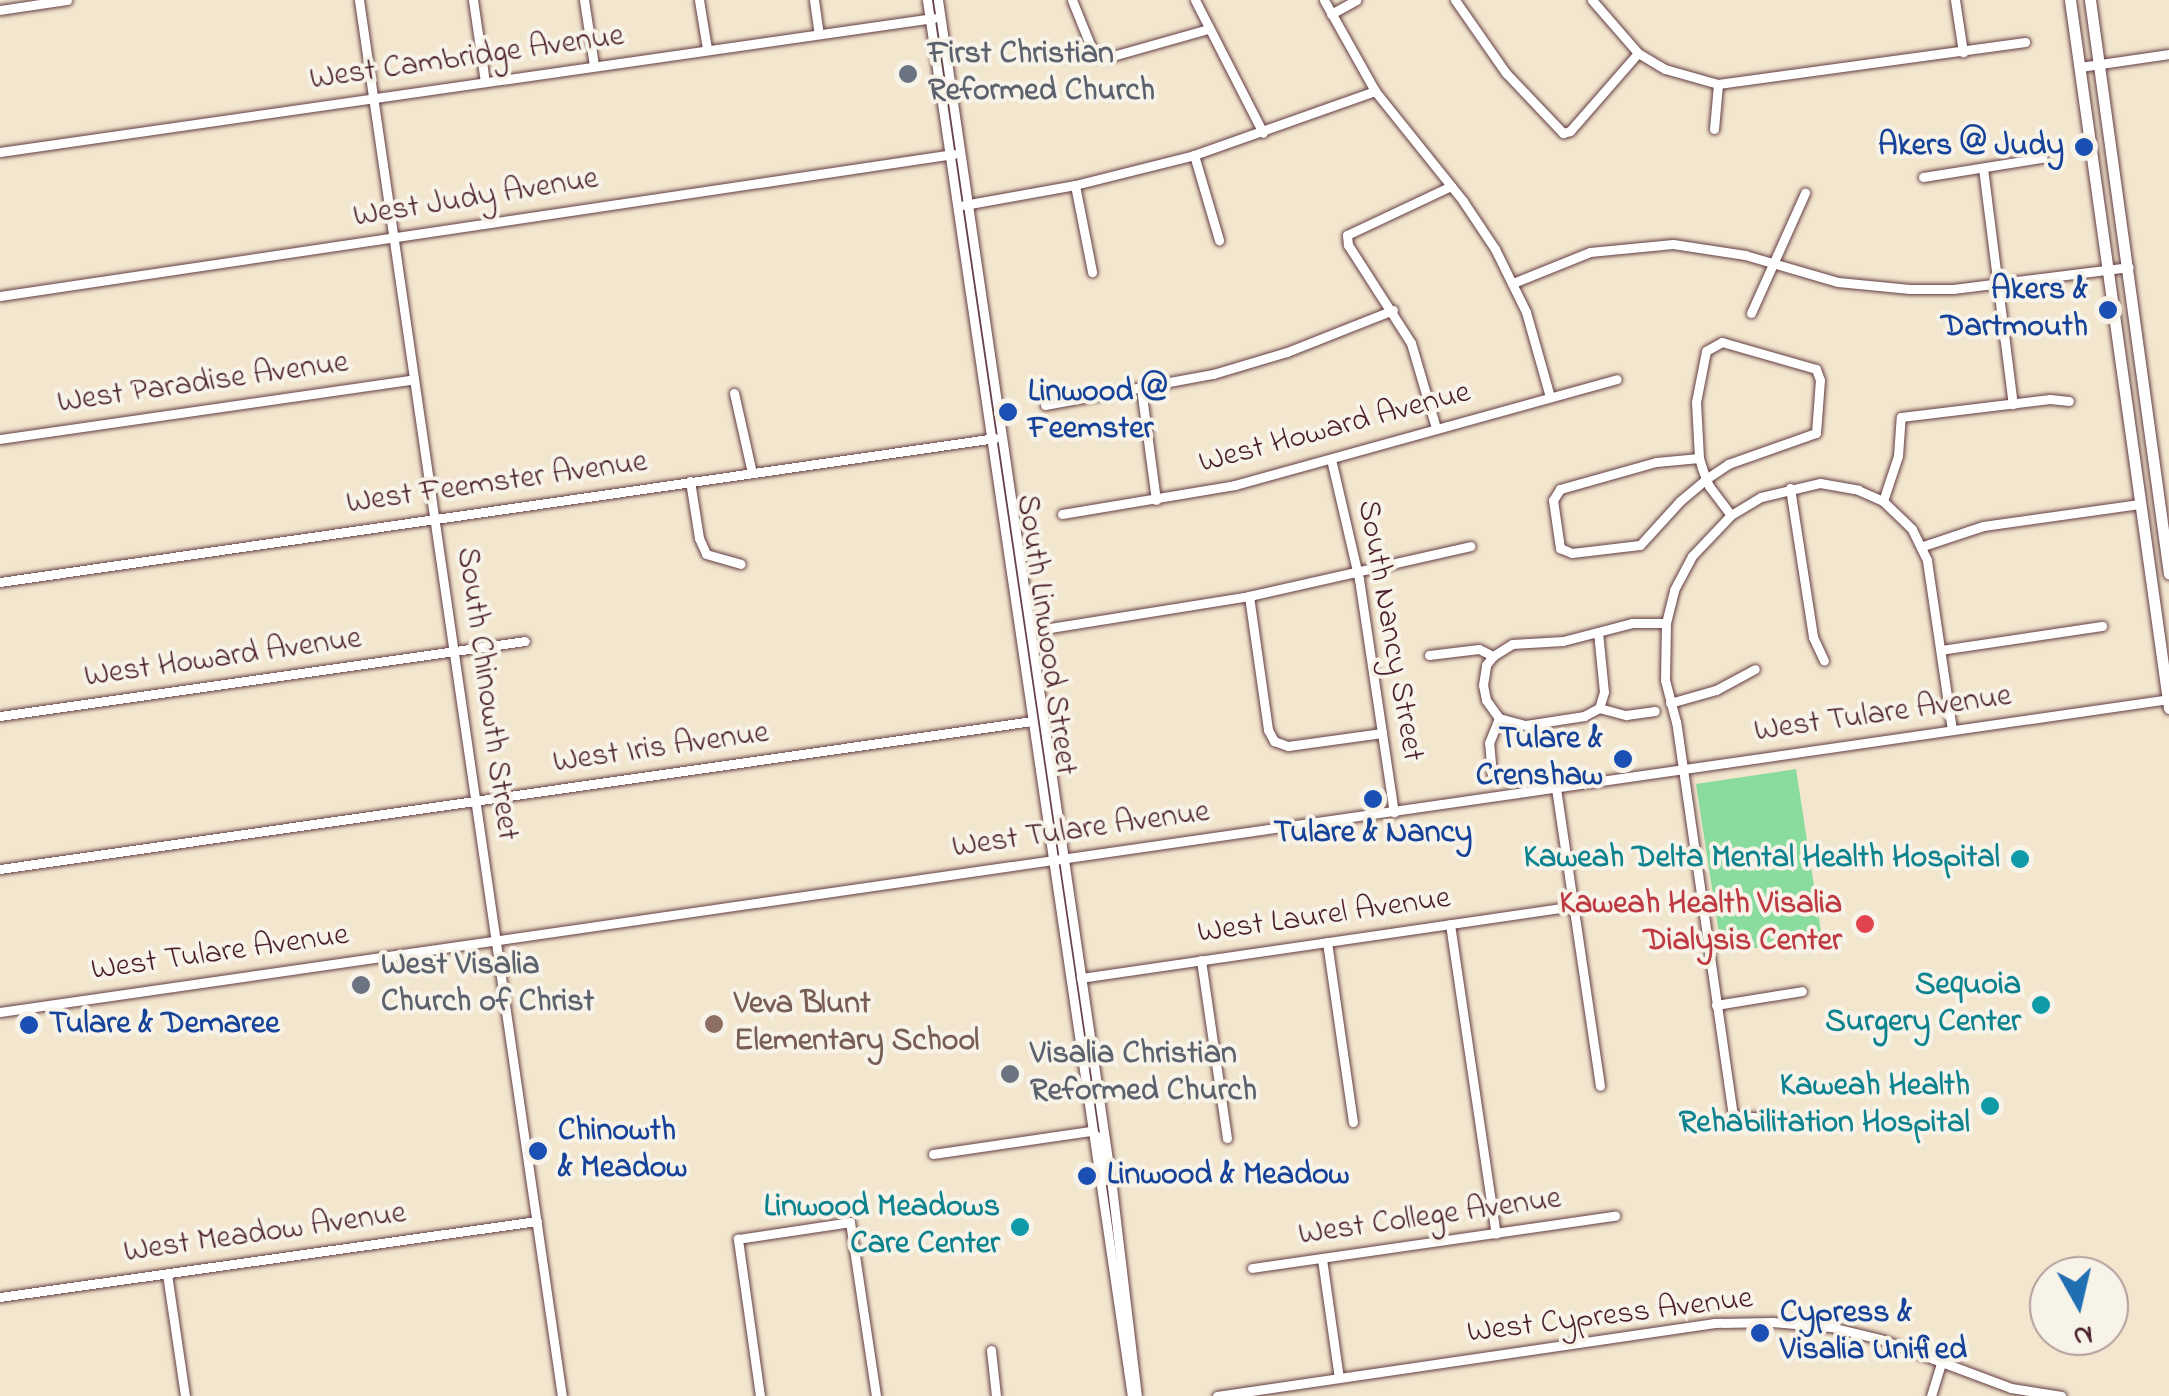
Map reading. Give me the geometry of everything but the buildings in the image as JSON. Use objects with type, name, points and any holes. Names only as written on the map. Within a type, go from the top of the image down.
[{"type":"main road","points":[[2070,0],[2168,702]]},
{"type":"main road","points":[[2090,0],[2169,574]]},
{"type":"street","points":[[0,10],[67,0]]},
{"type":"street","name":"South Chinowth Street","points":[[359,0],[562,1396]]},
{"type":"street","points":[[473,0],[485,82]]},
{"type":"street","points":[[584,0],[594,65]]},
{"type":"street","points":[[699,0],[707,49]]},
{"type":"street","points":[[814,0],[819,34]]},
{"type":"street","name":"South Linwood Street","points":[[927,0],[936,18]]},
{"type":"street","name":"South Linwood Street","points":[[938,0],[936,18],[997,438],[1032,721],[1081,978],[1112,1187],[1135,1396]]},
{"type":"street","points":[[1072,0],[1098,56],[1109,57],[1208,29]]},
{"type":"street","points":[[1194,0],[1263,132]]},
{"type":"street","points":[[1324,0],[1374,92],[1451,186],[1513,283],[1535,339],[1550,397]]},
{"type":"street","points":[[1331,14],[1356,0]]},
{"type":"street","points":[[1456,0],[1506,73],[1562,134],[1570,131],[1638,53]]},
{"type":"street","points":[[1592,0],[1638,53],[1665,69],[1718,84],[2025,42]]},
{"type":"street","points":[[1955,0],[1963,52]]},
{"type":"street","name":"West Cambridge Avenue","points":[[0,152],[936,18]]},
{"type":"street","points":[[1068,56],[1091,46]]},
{"type":"street","points":[[2080,67],[2169,54]]},
{"type":"street","points":[[1714,129],[1718,84]]},
{"type":"street","points":[[963,205],[1075,185],[1194,155],[1374,92]]},
{"type":"street","name":"West Judy Avenue","points":[[0,296],[955,154]]},
{"type":"street","points":[[1194,155],[1219,240]]},
{"type":"street","points":[[1923,176],[2042,158]]},
{"type":"street","points":[[1983,168],[2014,404]]},
{"type":"street","points":[[1075,185],[1092,272]]},
{"type":"street","points":[[1436,428],[1426,383],[1393,310],[1348,245],[1347,235],[1451,186]]},
{"type":"street","points":[[1751,313],[1805,193]]},
{"type":"street","points":[[1513,283],[1590,252],[1628,246],[1716,248],[1864,286],[1953,289],[2129,267]]},
{"type":"street","points":[[1045,405],[1141,388],[1287,352],[1393,310]]},
{"type":"street","points":[[1699,458],[1656,462],[1560,489],[1553,500],[1560,548],[1572,553],[1640,545],[1706,479],[1755,452],[1816,433],[1820,380],[1816,369],[1722,342],[1706,350],[1696,387],[1699,458],[1706,479],[1731,515]]},
{"type":"street","name":"West Paradise Avenue","points":[[0,439],[414,379]]},
{"type":"street","name":"West Howard Avenue","points":[[1062,514],[1234,485],[1617,379]]},
{"type":"street","points":[[1141,388],[1156,500]]},
{"type":"street","points":[[734,393],[752,473]]},
{"type":"street","points":[[1883,501],[1898,456],[1901,417],[2069,401]]},
{"type":"street","name":"South Linwood Street","points":[[997,438],[1042,707],[1071,995],[1090,1132],[1135,1396]]},
{"type":"street","name":"West Feemster Avenue","points":[[0,582],[997,438]]},
{"type":"street","name":"South Nancy Street","points":[[1332,459],[1357,568],[1394,812]]},
{"type":"street","points":[[690,482],[699,538],[706,554],[741,564]]},
{"type":"street","points":[[1788,1119],[1733,1116],[1664,664],[1666,623],[1674,590],[1692,556],[1731,515],[1762,497],[1790,488],[1820,482],[1883,501],[1912,529],[1923,546],[1952,730]]},
{"type":"street","points":[[1790,488],[1814,636],[1824,660]]},
{"type":"street","points":[[1923,546],[1984,526],[2139,504]]},
{"type":"street","points":[[1031,631],[1249,596],[1357,568],[1470,546]]},
{"type":"street","points":[[1249,596],[1268,730],[1274,741],[1288,746],[1382,733]]},
{"type":"street","points":[[1598,632],[1604,692],[1599,708],[1584,716],[1526,725],[1500,718],[1486,700],[1486,665],[1512,644],[1563,640],[1632,622],[1666,623]]},
{"type":"street","points":[[1941,650],[2102,626]]},
{"type":"street","name":"West Howard Avenue","points":[[0,716],[525,642]]},
{"type":"street","points":[[1429,655],[1479,649],[1493,656]]},
{"type":"street","points":[[1670,703],[1716,690],[1754,669]]},
{"type":"street","name":"West Tulare Avenue","points":[[0,1012],[2168,702]]},
{"type":"street","points":[[1032,721],[1042,707]]},
{"type":"street","points":[[1599,708],[1626,716],[1655,711]]},
{"type":"street","points":[[1492,775],[1490,744],[1500,718]]},
{"type":"street","name":"West Iris Avenue","points":[[0,868],[1032,721]]},
{"type":"street","points":[[1556,788],[1600,1086]]},
{"type":"street","name":"West Laurel Avenue","points":[[1081,978],[1574,906]]},
{"type":"street","points":[[1450,924],[1496,1234]]},
{"type":"street","points":[[1327,942],[1353,1122]]},
{"type":"street","points":[[1201,960],[1227,1138]]},
{"type":"street","points":[[1071,995],[1075,981],[1081,978]]},
{"type":"street","points":[[1716,1005],[1802,990]]},
{"type":"street","points":[[933,1154],[1090,1132],[1098,1137],[1103,1171],[1112,1187]]},
{"type":"street","name":"West College Avenue","points":[[1252,1268],[1615,1216]]},
{"type":"street","name":"West Meadow Avenue","points":[[0,1297],[537,1220]]},
{"type":"street","points":[[760,1396],[738,1239],[850,1222],[876,1396]]},
{"type":"street","points":[[1322,1259],[1339,1378]]},
{"type":"street","points":[[167,1274],[184,1396]]},
{"type":"street","name":"West Cypress Avenue","points":[[1217,1396],[1715,1323],[1832,1327],[2012,1388],[2060,1396]]},
{"type":"street","points":[[990,1350],[996,1396]]},
{"type":"street","points":[[1931,1396],[1941,1363]]},
{"type":"green space","points":[[1796,769],[1822,938],[1722,953],[1696,784]]},
{"type":"place","name":"First Christian Reformed Church","points":[[908,74]]},
{"type":"place","name":"Akers @ Judy","points":[[2084,147]]},
{"type":"place","name":"Akers & Dartmouth","points":[[2108,310]]},
{"type":"place","name":"Linwood @ Feemster","points":[[1008,412]]},
{"type":"place","name":"Tulare & Crenshaw","points":[[1623,759]]},
{"type":"place","name":"Tulare & Nancy","points":[[1373,799]]},
{"type":"place","name":"Kaweah Delta Mental Health Hospital","points":[[2020,859]]},
{"type":"place","name":"Kaweah Health Visalia Dialysis Center","points":[[1865,924]]},
{"type":"place","name":"West Visalia Church of Christ","points":[[361,985]]},
{"type":"place","name":"Sequoia Surgery Center","points":[[2041,1005]]},
{"type":"place","name":"Veva Blunt Elementary School","points":[[714,1024]]},
{"type":"place","name":"Tulare & Demaree","points":[[29,1025]]},
{"type":"place","name":"Visalia Christian Reformed Church","points":[[1010,1074]]},
{"type":"place","name":"Kaweah Health Rehabilitation Hospital","points":[[1990,1106]]},
{"type":"place","name":"Chinowth & Meadow","points":[[538,1151]]},
{"type":"place","name":"Linwood & Meadow","points":[[1087,1176]]},
{"type":"place","name":"Linwood Meadows Care Center","points":[[1020,1227]]},
{"type":"place","name":"Cypress & Visalia Unified","points":[[1760,1333]]}]
